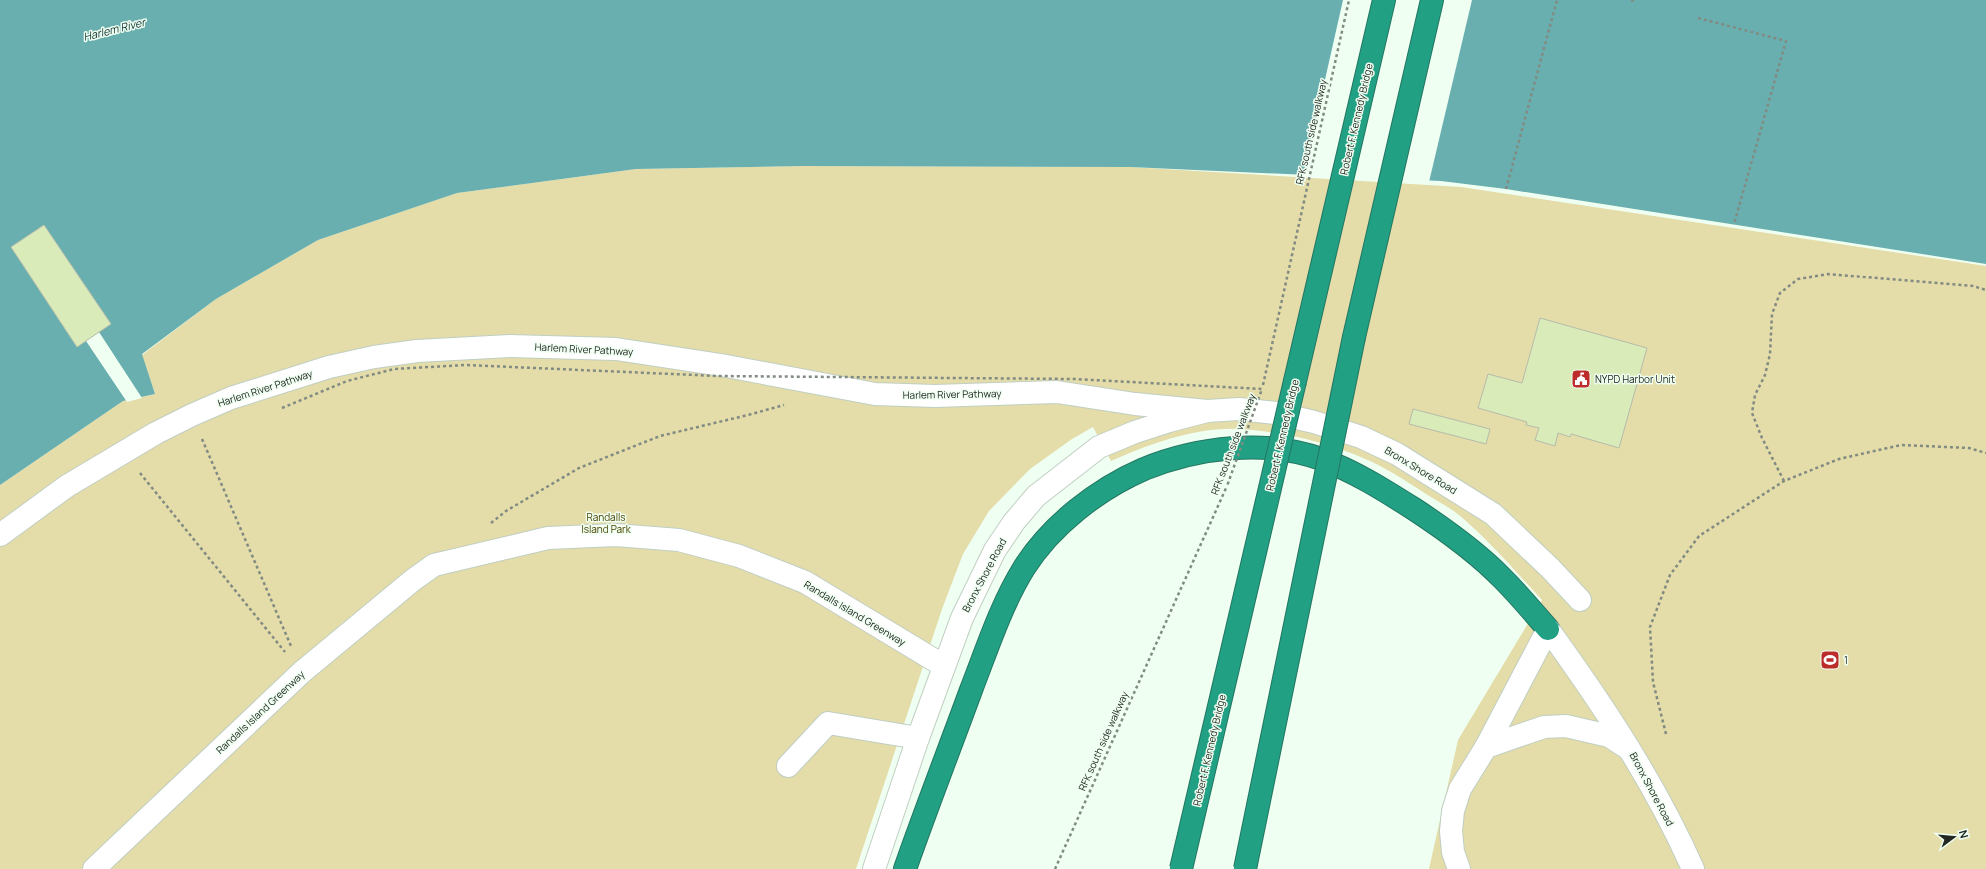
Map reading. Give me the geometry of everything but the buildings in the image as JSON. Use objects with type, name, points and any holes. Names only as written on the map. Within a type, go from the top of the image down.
[{"type":"highway","name":"Robert F. Kennedy Bridge","points":[[1181,869],[1384,0]]},
{"type":"highway","points":[[1245,869],[1352,345],[1432,0]]},
{"type":"highway","points":[[905,869],[929,800],[989,644],[1006,602],[1025,568],[1044,542],[1086,503],[1115,484],[1161,462],[1196,453],[1250,448],[1292,452],[1320,459],[1350,472],[1405,504],[1467,547],[1503,579],[1548,629]]},
{"type":"street","name":"Harlem River Pathway","points":[[0,535],[67,486],[124,452],[192,415],[231,398],[329,368],[374,357],[417,351],[510,346],[616,349],[721,365],[875,394],[935,396],[1056,392],[1134,404],[1207,411]]},
{"type":"street","name":"Bronx Shore Road","points":[[874,869],[918,738],[962,618],[995,550],[1014,522],[1036,496],[1099,447],[1135,432],[1207,411],[1239,409],[1276,413],[1314,422],[1361,437],[1397,454],[1493,514],[1550,568],[1580,600]]},
{"type":"street","name":"Randalls Island Greenway","points":[[94,869],[302,672],[413,580],[434,565],[548,538],[616,535],[679,540],[739,556],[805,582],[944,666]]},
{"type":"street","points":[[1459,869],[1453,852],[1451,831],[1453,811],[1460,789],[1486,747],[1548,629],[1603,707],[1630,749]]},
{"type":"street","points":[[788,766],[828,723],[918,738]]},
{"type":"street","name":"Bronx Shore Road","points":[[1486,747],[1544,727],[1566,726],[1609,736],[1630,749],[1693,869]]},
{"type":"path","name":"RFK south side walkway","points":[[1055,869],[1227,486],[1262,389],[1348,0]]},
{"type":"path","points":[[1506,189],[1557,0]]},
{"type":"path","points":[[1631,0],[1636,1]]},
{"type":"path","points":[[1698,18],[1786,41],[1734,224]]},
{"type":"path","points":[[1784,481],[1762,438],[1752,413],[1755,395],[1765,376],[1770,354],[1772,314],[1780,293],[1798,279],[1828,274],[1973,286],[1986,290]]},
{"type":"path","points":[[282,408],[347,381],[394,369],[466,365],[718,376],[1074,379],[1262,389]]},
{"type":"path","points":[[488,525],[506,511],[579,468],[660,436],[748,415],[785,404]]},
{"type":"path","points":[[192,415],[302,672]]},
{"type":"path","points":[[1666,734],[1653,682],[1650,627],[1670,575],[1699,536],[1784,481],[1839,459],[1901,445],[1969,448],[1986,453]]},
{"type":"path","points":[[124,452],[302,672]]},
{"type":"green space","name":"Randalls Island Park","points":[[805,166],[1130,167],[1461,187],[1986,266],[1986,869],[1429,869],[1458,740],[1542,600],[1491,545],[1459,515],[1387,470],[1349,452],[1318,442],[1270,432],[1222,429],[1173,438],[1111,461],[1093,427],[1072,439],[1030,469],[989,511],[963,554],[942,609],[856,869],[0,869],[0,485],[123,401],[155,394],[142,355],[216,299],[318,240],[457,193],[636,169]]},
{"type":"water","name":"Harlem River","points":[[0,0],[1986,0],[1986,264],[1506,189],[1441,181],[1130,167],[805,166],[636,169],[457,193],[318,240],[216,299],[142,354],[155,394],[123,401],[0,485]]},
{"type":"pier","points":[[1343,0],[1472,0],[1429,182],[1303,177]]},
{"type":"pier","points":[[44,225],[111,324],[99,332],[142,398],[127,402],[86,341],[77,347],[11,247]]},
{"type":"place","name":"NYPD Harbor Unit","points":[[1581,379]]},
{"type":"place","name":"1","points":[[1830,660]]}]
